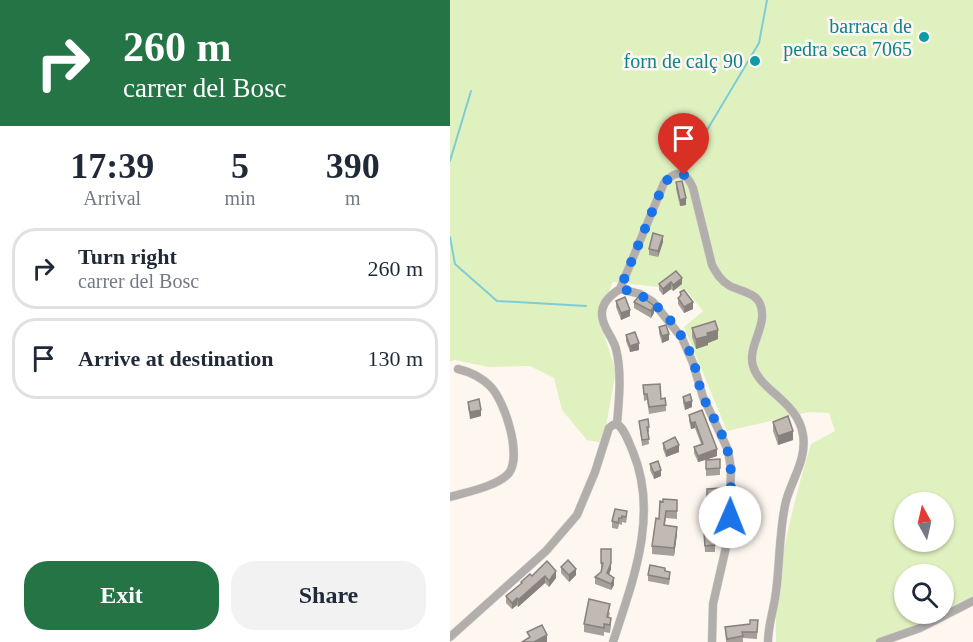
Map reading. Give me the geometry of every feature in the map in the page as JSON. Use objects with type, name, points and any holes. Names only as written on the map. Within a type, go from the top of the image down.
[{"type":"street","points":[[613,642],[639,558],[645,523],[645,503],[639,471],[623,430],[617,424],[619,392],[616,348],[602,315],[603,307],[607,300],[620,289],[664,183],[677,174],[689,178],[693,188],[712,266],[716,273],[730,286],[758,299],[761,305],[761,320],[752,357],[754,371],[792,410],[801,425],[803,435],[803,451],[786,502],[768,642]]},
{"type":"street","points":[[620,289],[640,294],[652,302],[682,338],[693,363],[703,397],[728,450],[731,469],[729,534],[713,604],[712,642]]},
{"type":"street","points":[[450,497],[497,482],[509,473],[514,458],[506,418],[495,393],[489,385],[472,373],[458,369]]},
{"type":"street","points":[[450,637],[546,552],[567,528],[577,515],[588,492],[609,428],[617,424]]},
{"type":"street","points":[[880,642],[920,628],[973,601]]},
{"type":"green space","points":[[450,0],[973,0],[973,600],[954,608],[954,564],[894,564],[894,624],[917,624],[877,642],[776,642],[781,566],[804,468],[811,444],[835,431],[829,413],[809,412],[727,431],[684,327],[703,311],[686,290],[613,282],[598,316],[616,371],[603,443],[587,440],[562,410],[554,378],[530,366],[489,367],[454,360],[450,362]]},
{"type":"building","points":[[682,181],[686,198],[680,200],[676,182]]},
{"type":"building","points":[[653,233],[663,236],[658,251],[649,249]]},
{"type":"building","points":[[676,271],[682,278],[673,285],[671,282],[663,289],[659,284]]},
{"type":"building","points":[[684,290],[693,302],[684,307],[678,298],[681,295],[680,292]]},
{"type":"building","points":[[640,295],[654,306],[651,311],[634,302]]},
{"type":"building","points":[[625,297],[630,310],[621,313],[616,301]]},
{"type":"building","points":[[715,321],[718,330],[696,339],[692,328]]},
{"type":"building","points":[[666,325],[669,334],[662,336],[659,327]]},
{"type":"building","points":[[635,332],[639,343],[630,346],[626,335]]},
{"type":"building","points":[[660,384],[661,399],[665,398],[666,405],[649,407],[643,385]]},
{"type":"building","points":[[690,394],[692,401],[685,403],[683,397]]},
{"type":"building","points":[[479,399],[481,410],[470,412],[468,402]]},
{"type":"building","points":[[702,410],[717,449],[698,456],[694,447],[703,444],[695,422],[691,423],[689,415]]},
{"type":"building","points":[[788,416],[793,431],[778,436],[773,422]]},
{"type":"building","points":[[648,419],[649,439],[642,440],[639,421]]},
{"type":"building","points":[[675,437],[679,445],[666,451],[663,443]]},
{"type":"building","points":[[720,459],[720,468],[706,469],[706,460]]},
{"type":"building","points":[[658,461],[661,470],[654,473],[650,464]]},
{"type":"building","points":[[721,488],[721,501],[707,502],[707,489]]},
{"type":"building","points":[[663,499],[677,500],[677,511],[666,511],[664,525],[677,527],[674,548],[652,546],[656,518],[659,519],[660,501],[663,502]]},
{"type":"building","points":[[615,509],[627,511],[626,517],[619,518],[618,523],[612,521]]},
{"type":"building","points":[[747,515],[749,523],[741,524],[740,516]]},
{"type":"building","points":[[714,532],[715,545],[705,546],[704,533]]},
{"type":"building","points":[[601,549],[611,549],[611,563],[607,573],[614,578],[611,584],[595,577],[601,572],[603,563],[601,563]]},
{"type":"building","points":[[568,560],[576,569],[569,575],[561,567]]},
{"type":"building","points":[[547,561],[556,571],[549,581],[545,576],[512,603],[506,596]]},
{"type":"building","points":[[650,565],[665,568],[665,571],[670,572],[669,579],[648,575]]},
{"type":"building","points":[[589,599],[610,604],[607,617],[611,618],[610,625],[604,624],[604,628],[584,624]]},
{"type":"building","points":[[750,620],[758,620],[757,632],[742,632],[743,636],[727,639],[725,627],[750,624]]},
{"type":"building","points":[[542,625],[547,635],[534,642],[522,642],[530,637],[527,632]]},
{"type":"waterway","points":[[691,157],[759,43],[767,0]]},
{"type":"waterway","points":[[450,161],[471,91]]},
{"type":"waterway","points":[[450,237],[455,264],[497,301],[586,306]]},
{"type":"place","name":"barraca de pedra seca 7065","points":[[924,37]]},
{"type":"place","name":"forn de calç 90","points":[[755,61]]},
{"type":"route","points":[[684,175],[677,174],[664,183],[620,289],[640,294],[652,302],[665,315],[688,350],[703,397],[728,450],[731,469],[730,517]]}]
